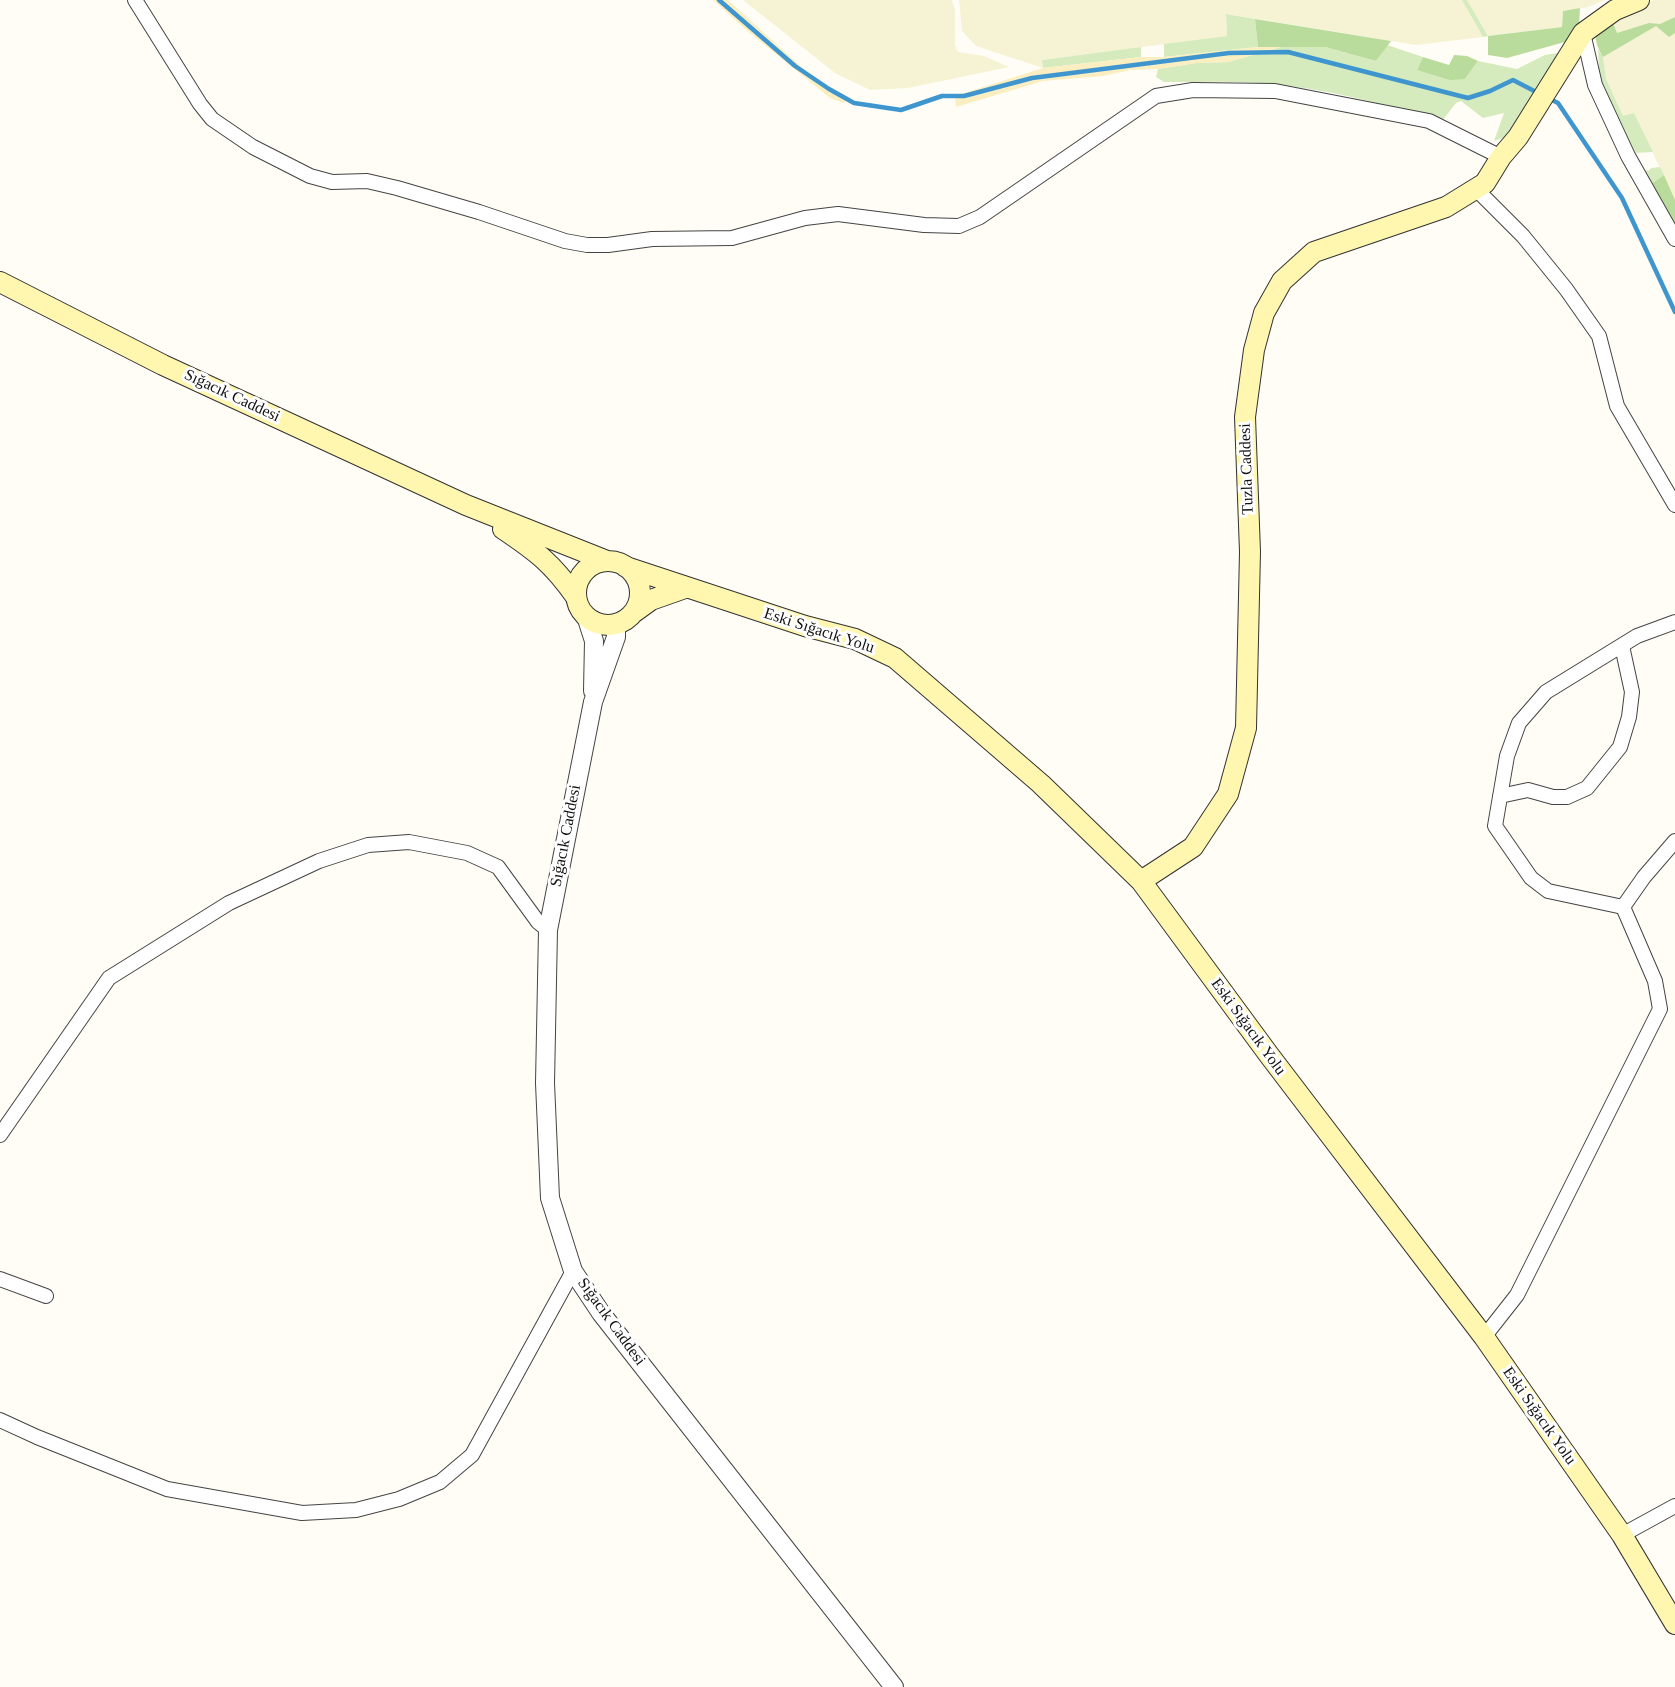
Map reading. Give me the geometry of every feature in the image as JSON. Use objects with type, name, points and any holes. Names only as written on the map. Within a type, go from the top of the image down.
[{"type":"main road","points":[[1583,33],[1615,10],[1639,0]]},
{"type":"main road","name":"Tuzla Caddesi","points":[[1141,881],[1193,847],[1227,794],[1246,728],[1250,552],[1245,417],[1254,350],[1263,313],[1282,281],[1314,252],[1446,207],[1485,183],[1501,157],[1518,138],[1583,33]]},
{"type":"main road","name":"Sığacık Caddesi","points":[[0,282],[163,364],[466,505]]},
{"type":"main road","points":[[466,505],[607,561]]},
{"type":"main road","points":[[466,505],[537,552],[558,572],[576,597]]},
{"type":"main road","points":[[633,613],[640,594],[634,574],[626,567],[617,562],[597,562],[580,576],[576,586],[579,608],[585,616],[605,625],[626,620],[651,600],[686,588]]},
{"type":"main road","name":"Eski Sığacık Yolu","points":[[626,567],[805,626],[855,639],[894,658],[1041,784],[1141,881],[1269,1055],[1484,1337],[1622,1535],[1675,1624]]},
{"type":"street","points":[[135,0],[200,104],[212,119],[253,147],[310,176],[332,182],[368,181],[397,188],[565,241],[587,245],[608,245],[652,239],[732,238],[806,218],[838,214],[924,225],[959,226],[980,217],[1156,96],[1193,90],[1275,91],[1429,121],[1501,157]]},
{"type":"street","points":[[1583,33],[1594,86],[1628,156],[1675,239]]},
{"type":"street","points":[[1476,189],[1523,236],[1566,289],[1599,336],[1617,406],[1675,505]]},
{"type":"street","points":[[585,616],[594,641],[593,702]]},
{"type":"street","points":[[1623,907],[1548,891],[1531,878],[1495,826],[1507,756],[1519,723],[1546,692],[1637,636],[1675,622]]},
{"type":"street","points":[[593,702],[616,637],[616,624]]},
{"type":"street","points":[[1500,796],[1528,790],[1553,797],[1567,797],[1587,788],[1620,747],[1629,717],[1632,692],[1622,646]]},
{"type":"street","name":"Sığacık Caddesi","points":[[593,702],[548,930],[545,1083],[550,1198],[573,1271],[601,1313],[894,1687]]},
{"type":"street","points":[[1623,907],[1644,877],[1675,841]]},
{"type":"street","points":[[0,1135],[109,978],[229,903],[319,861],[368,845],[409,842],[467,853],[498,867],[538,922],[548,930]]},
{"type":"street","points":[[1484,1337],[1517,1295],[1660,1009],[1655,981],[1623,907]]},
{"type":"street","points":[[0,1420],[167,1489],[302,1513],[356,1510],[399,1499],[440,1482],[472,1455],[573,1271]]},
{"type":"street","points":[[0,1279],[46,1296]]},
{"type":"street","points":[[1622,1535],[1675,1506]]},
{"type":"shaded area","points":[[743,0],[952,0],[955,10],[955,45],[958,52],[984,56],[1009,67],[908,88],[870,90],[835,73]]},
{"type":"shaded area","points":[[959,0],[1462,0],[1483,37],[1416,45],[1226,14],[1227,36],[1042,60],[1043,68],[976,46],[962,31]]},
{"type":"shaded area","points":[[1467,0],[1605,0],[1588,7],[1563,11],[1562,27],[1488,36]]},
{"type":"shaded area","points":[[1654,0],[1675,0],[1675,17],[1660,24],[1669,36],[1675,33],[1675,200],[1634,113],[1623,117],[1606,79],[1603,57],[1595,39],[1611,18]]},
{"type":"green space","points":[[1462,0],[1467,0],[1488,36],[1483,37]]},
{"type":"green space","points":[[1580,8],[1579,25],[1572,40],[1507,58],[1488,55],[1488,36],[1562,27],[1563,11]]},
{"type":"green space","points":[[1226,14],[1255,19],[1258,47],[1164,57],[1164,44],[1227,36]]},
{"type":"green space","points":[[1675,17],[1675,33],[1669,37],[1656,26],[1603,57],[1598,47],[1596,30],[1611,18],[1617,33],[1649,23],[1660,24]]},
{"type":"green space","points":[[1255,19],[1391,41],[1376,61],[1325,47],[1258,47]]},
{"type":"green space","points":[[1387,45],[1423,57],[1417,70],[1465,79],[1478,61],[1517,69],[1545,55],[1564,52],[1514,134],[1494,141],[1504,113],[1483,118],[1461,101],[1456,103],[1442,121],[1328,92],[1242,82],[1164,82],[1156,77],[1158,69],[1196,63],[1228,62],[1281,47],[1325,47],[1376,61]]},
{"type":"green space","points":[[1141,47],[1141,57],[1043,68],[1042,60]]},
{"type":"green space","points":[[1598,49],[1603,57],[1606,79],[1623,116],[1634,113],[1653,152],[1634,153],[1629,144],[1600,87]]},
{"type":"green space","points":[[1454,55],[1467,56],[1478,61],[1465,79],[1450,80],[1417,70],[1423,57],[1449,65]]},
{"type":"green space","points":[[1660,167],[1664,175],[1651,184],[1643,169],[1648,171],[1651,168]]},
{"type":"green space","points":[[1664,175],[1675,200],[1675,225],[1651,184]]},
{"type":"sand","points":[[713,0],[728,0],[818,82],[850,98],[844,103],[830,98]]},
{"type":"sand","points":[[1258,47],[1281,47],[1228,62],[1196,63],[1158,69],[1130,70],[1103,76],[1043,81],[956,107],[955,96],[1043,68]]},
{"type":"waterway","points":[[719,0],[795,66],[829,89],[854,103],[901,110],[942,96],[964,96],[1032,78],[1229,53],[1288,52],[1468,98],[1513,80],[1540,94]]},
{"type":"waterway","points":[[1548,98],[1558,103],[1622,198],[1675,312]]}]
